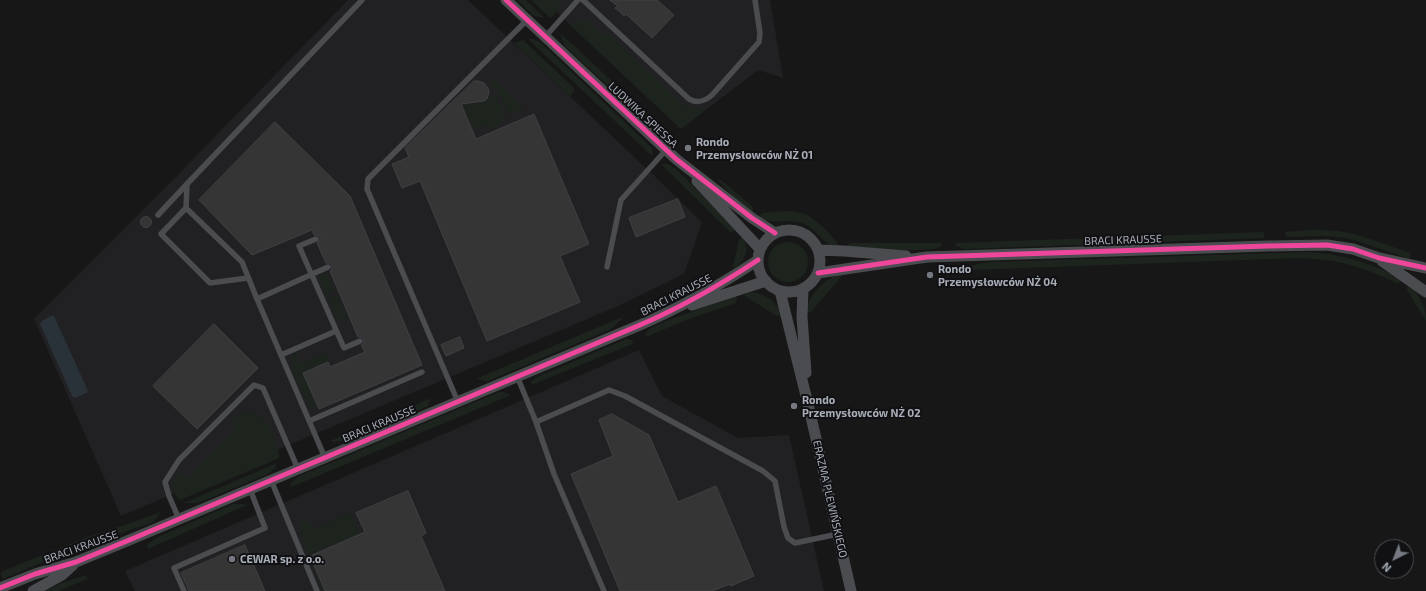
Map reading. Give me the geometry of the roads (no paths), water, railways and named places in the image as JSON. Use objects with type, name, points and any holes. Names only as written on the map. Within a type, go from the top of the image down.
[{"type":"street","name":"LUDWIKA SPIESSA","points":[[506,0],[676,159],[752,218],[775,233]]},
{"type":"street","points":[[676,159],[760,249]]},
{"type":"street","points":[[790,230],[797,231],[810,238],[818,250],[820,262],[818,273],[812,282],[803,289],[792,292],[780,291],[775,289],[761,275],[758,260],[760,249],[769,237],[775,233],[790,230]]},
{"type":"street","name":"BRACI KRAUSSE","points":[[818,250],[927,257],[1327,245],[1353,249],[1379,258],[1426,268]]},
{"type":"street","name":"BRACI KRAUSSE","points":[[818,273],[927,257]]},
{"type":"street","name":"BRACI KRAUSSE","points":[[1379,258],[1426,292]]},
{"type":"street","name":"BRACI KRAUSSE","points":[[670,312],[758,260]]},
{"type":"street","name":"BRACI KRAUSSE","points":[[0,588],[35,574],[76,562],[179,520],[670,312],[766,281]]},
{"type":"street","name":"ERAZMA PLEWIŃSKIEGO","points":[[803,289],[802,317],[809,408]]},
{"type":"street","name":"ERAZMA PLEWIŃSKIEGO","points":[[780,291],[809,408],[851,591]]},
{"type":"street","name":"BRACI KRAUSSE","points":[[32,591],[62,574],[76,562]]},
{"type":"lane","points":[[158,215],[362,0]]},
{"type":"lane","points":[[545,37],[578,0]]},
{"type":"lane","points":[[583,0],[689,99],[696,102],[704,100],[712,94],[758,42],[760,33],[755,0]]},
{"type":"lane","points":[[458,402],[367,189],[368,179],[527,20]]},
{"type":"lane","points":[[607,267],[621,200],[666,150]]},
{"type":"lane","points":[[187,184],[186,208],[161,234],[210,283],[248,278]]},
{"type":"lane","points":[[186,208],[242,262],[325,458]]},
{"type":"lane","points":[[316,239],[299,246],[344,348],[360,341]]},
{"type":"lane","points":[[257,299],[328,267]]},
{"type":"lane","points":[[281,355],[336,330]]},
{"type":"lane","points":[[309,420],[422,372]]},
{"type":"lane","points":[[517,376],[536,422],[554,474],[604,591]]},
{"type":"lane","points":[[179,520],[165,482],[179,460],[254,385],[262,388],[298,469]]},
{"type":"lane","points":[[536,422],[608,390],[625,396],[763,470],[775,481],[784,527],[788,538],[795,543],[838,534]]},
{"type":"lane","points":[[271,480],[317,591]]},
{"type":"lane","points":[[184,591],[174,568],[265,528],[250,489]]},
{"type":"place","name":"Rondo Przemysłowców NŻ 01","points":[[688,148]]},
{"type":"place","name":"Rondo Przemysłowców NŻ 04","points":[[930,275]]},
{"type":"place","name":"Rondo Przemysłowców NŻ 02","points":[[794,406]]},
{"type":"place","name":"CEWAR sp. z o.o.","points":[[232,559]]}]
